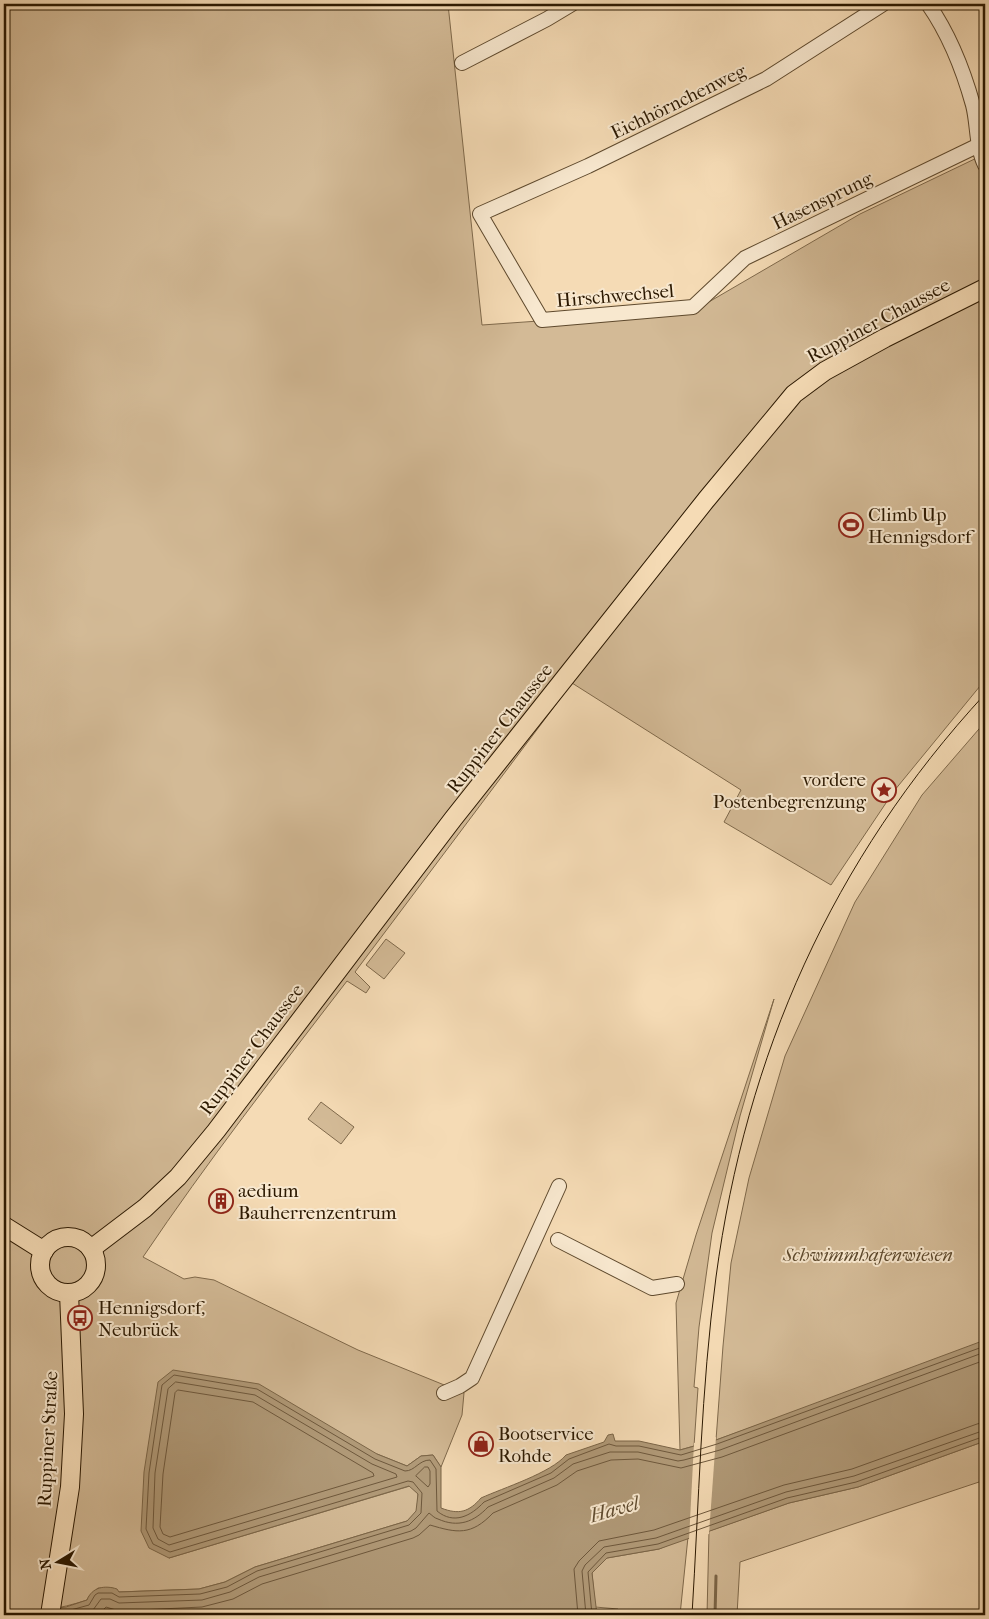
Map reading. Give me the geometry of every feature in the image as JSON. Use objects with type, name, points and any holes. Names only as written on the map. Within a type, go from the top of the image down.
[{"type":"main road","name":"Ruppiner Chaussee","points":[[91,1249],[145,1208],[178,1177],[216,1131],[453,819],[706,500],[794,394],[825,370],[985,288]]},
{"type":"main road","points":[[4,1226],[44,1251]]},
{"type":"main road","points":[[67,1237],[77,1238],[91,1249],[96,1264],[92,1279],[83,1289],[69,1293],[59,1292],[50,1287],[44,1280],[40,1270],[40,1260],[50,1243],[67,1237]]},
{"type":"main road","name":"Ruppiner Straße","points":[[50,1615],[70,1487],[74,1414],[69,1293]]},
{"type":"street","points":[[462,63],[572,4]]},
{"type":"street","name":"Eichhörnchenweg","points":[[480,214],[588,166],[766,79],[883,4]]},
{"type":"street","points":[[928,4],[939,19],[958,59],[973,106],[979,145],[985,165]]},
{"type":"street","name":"Hasensprung","points":[[693,307],[745,258],[979,145]]},
{"type":"street","name":"Hirschwechsel","points":[[480,214],[542,320],[693,307]]},
{"type":"street","points":[[444,1393],[472,1378],[559,1186]]},
{"type":"street","points":[[558,1240],[652,1288],[677,1284]]},
{"type":"green space","points":[[4,4],[448,4],[482,325],[695,310],[860,214],[985,154],[985,680],[894,791],[831,885],[724,822],[741,790],[572,683],[355,972],[370,987],[366,993],[347,981],[217,1152],[143,1257],[184,1279],[195,1277],[214,1280],[358,1350],[464,1393],[462,1415],[441,1467],[433,1455],[421,1456],[407,1466],[377,1454],[169,1558],[410,1486],[418,1494],[417,1511],[407,1521],[255,1567],[225,1582],[199,1589],[118,1592],[113,1588],[98,1588],[87,1600],[67,1606],[25,1613],[4,1614]]},
{"type":"green space","name":"Schwimmhafenwiesen","points":[[985,722],[985,1344],[716,1440],[731,1263],[749,1178],[785,1056],[855,902],[922,795]]},
{"type":"green space","points":[[386,939],[405,953],[384,979],[366,965]]},
{"type":"green space","points":[[774,999],[740,1116],[712,1233],[699,1327],[694,1387],[698,1388],[694,1446],[680,1450],[676,1303],[696,1235]]},
{"type":"green space","points":[[321,1102],[354,1127],[341,1144],[308,1119]]},
{"type":"green space","points":[[985,1441],[985,1480],[740,1562],[737,1615],[707,1615],[709,1531],[789,1503],[858,1487]]},
{"type":"green space","points":[[688,1537],[680,1615],[618,1615],[618,1609],[595,1607],[592,1573],[607,1558],[659,1549]]},
{"type":"water","name":"Havel","points":[[985,1340],[985,1441],[858,1487],[789,1503],[659,1549],[607,1558],[592,1573],[597,1615],[4,1615],[66,1607],[87,1600],[92,1592],[104,1587],[117,1589],[119,1592],[199,1589],[225,1582],[255,1567],[407,1521],[416,1511],[418,1494],[409,1486],[169,1558],[149,1548],[141,1531],[144,1472],[158,1382],[173,1370],[259,1384],[377,1454],[407,1466],[421,1456],[433,1455],[441,1467],[441,1508],[458,1512],[468,1509],[481,1498],[538,1474],[559,1462],[566,1455],[604,1442],[608,1435],[613,1434],[615,1441],[639,1441],[680,1450],[716,1440]]},
{"type":"pier","points":[[716,1437],[709,1534],[689,1540],[694,1443]]},
{"type":"waterway","points":[[715,1615],[716,1576]]},
{"type":"tram line","points":[[692,1615],[704,1404],[711,1319],[730,1195],[749,1115],[774,1038],[804,964],[841,893],[883,824],[931,758],[985,694]]},
{"type":"place","name":"Climb Up Hennigsdorf","points":[[851,525]]},
{"type":"place","name":"vordere Postenbegrenzung","points":[[884,790]]},
{"type":"place","name":"aedium Bauherrenzentrum","points":[[221,1201]]},
{"type":"place","name":"Hennigsdorf, Neubrück","points":[[80,1318]]},
{"type":"place","name":"Bootservice Rohde","points":[[481,1444]]}]
